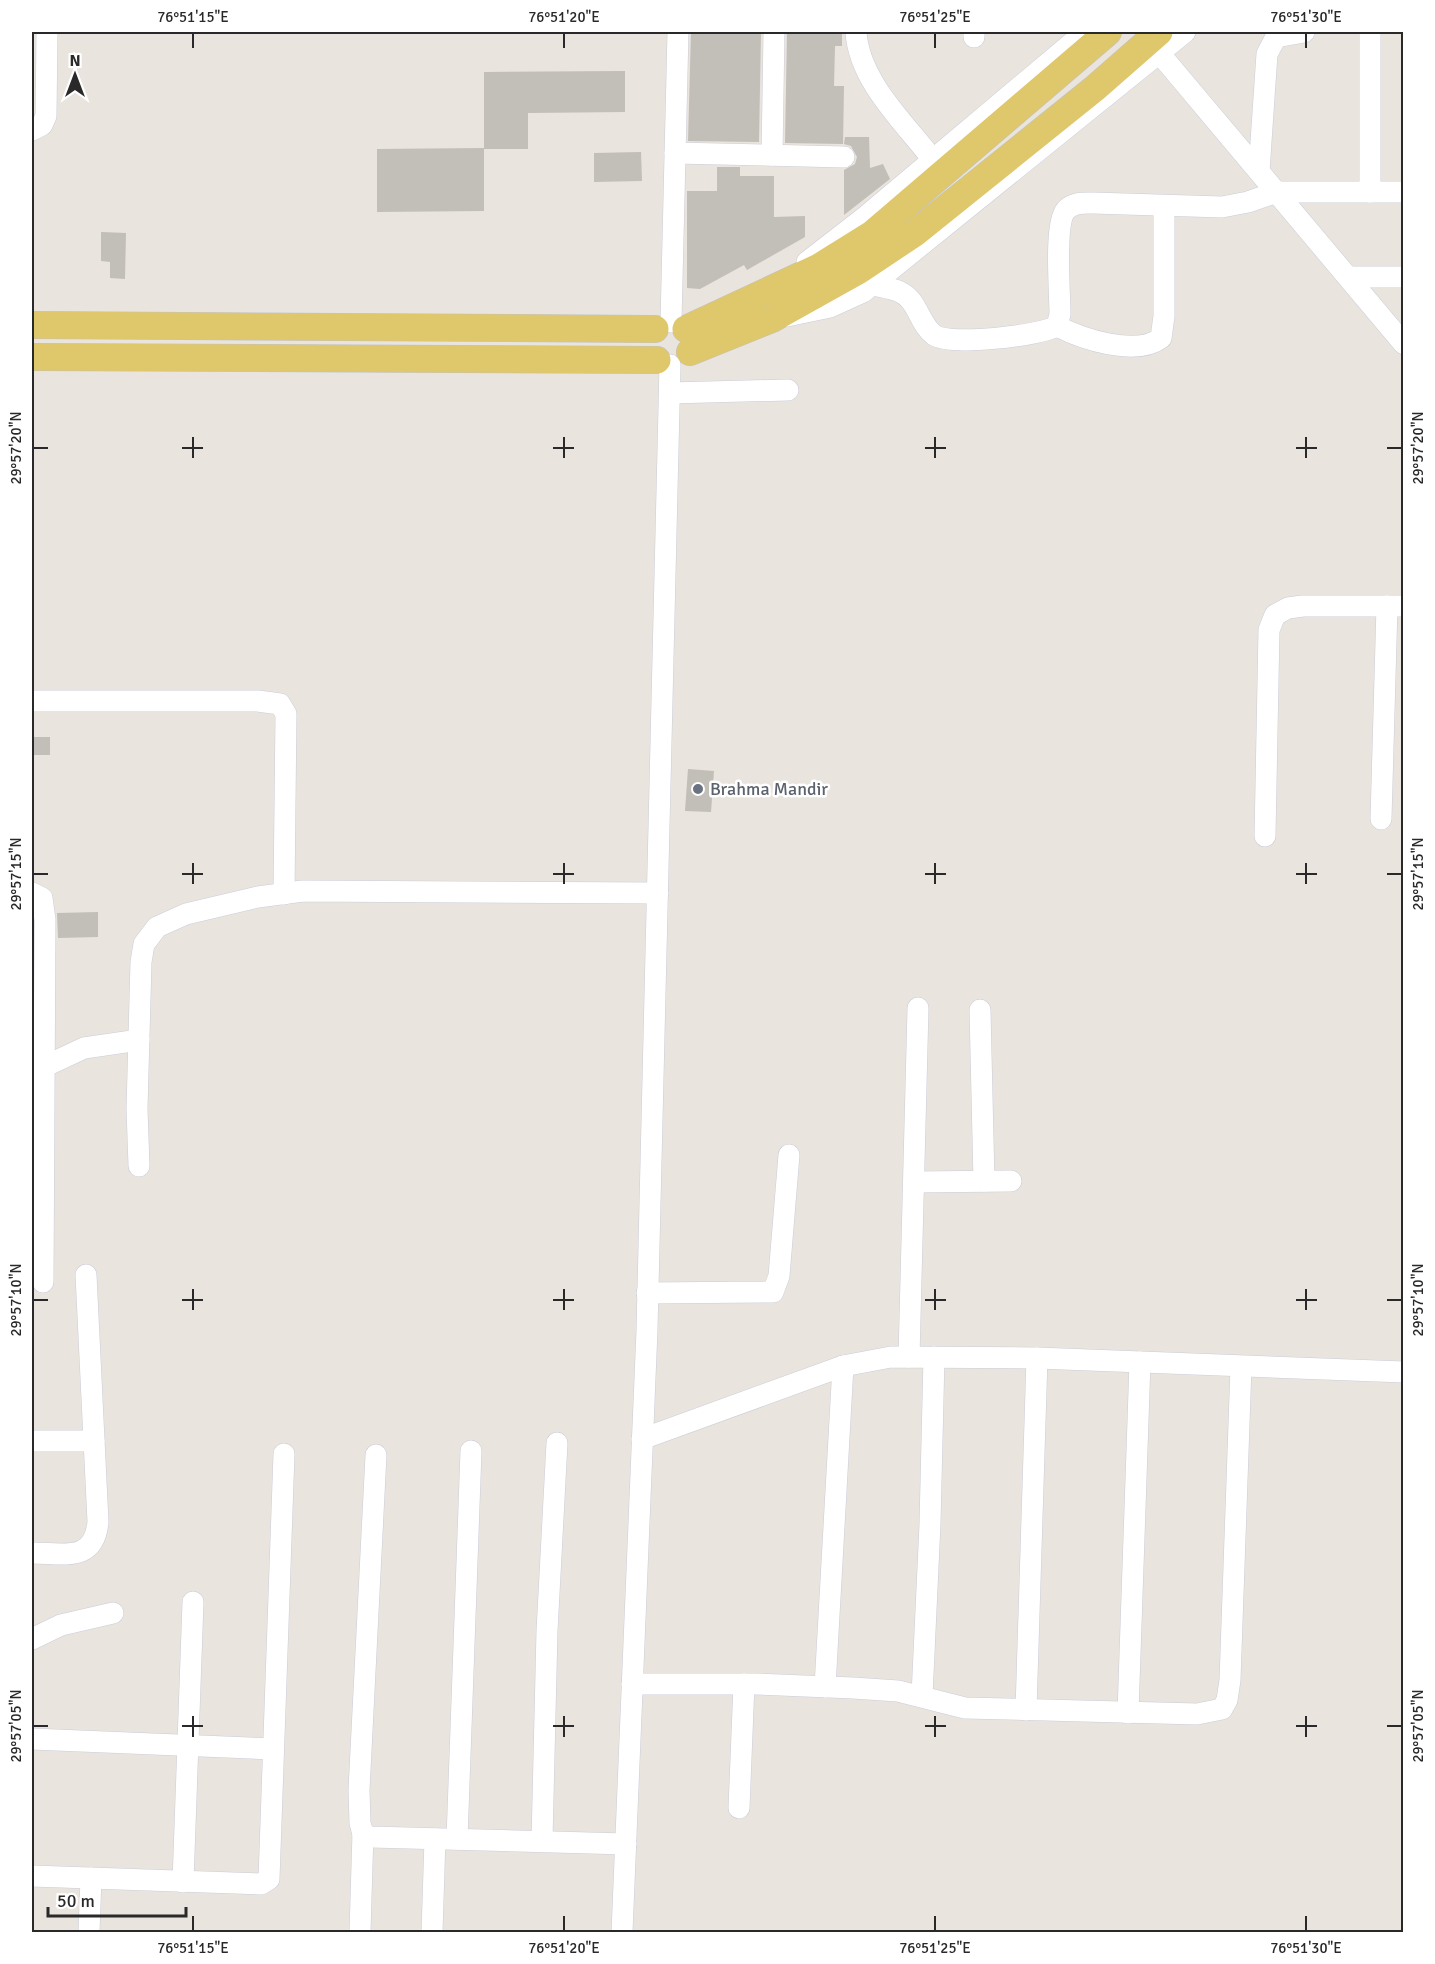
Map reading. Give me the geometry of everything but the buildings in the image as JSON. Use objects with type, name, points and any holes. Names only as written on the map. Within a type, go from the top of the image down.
[{"type":"main road","points":[[32,325],[672,343],[775,286],[819,267],[872,234],[1108,32]]},
{"type":"main road","points":[[32,357],[672,343],[772,319],[858,271],[915,234],[1094,89],[1159,43]]},
{"type":"street","points":[[32,130],[42,125],[46,116],[47,32]]},
{"type":"street","points":[[622,1932],[647,1293],[678,32]]},
{"type":"street","points":[[772,155],[774,32]]},
{"type":"street","points":[[856,32],[860,60],[874,83],[933,160]]},
{"type":"street","points":[[775,286],[933,160],[1085,32]]},
{"type":"street","points":[[772,319],[830,307],[873,285],[1159,43],[1185,32]]},
{"type":"street","points":[[1259,171],[1267,54],[1276,37],[1304,32]]},
{"type":"street","points":[[1370,32],[1370,192]]},
{"type":"street","points":[[1159,43],[1259,171],[1404,344]]},
{"type":"street","points":[[675,153],[844,157]]},
{"type":"street","points":[[873,285],[900,292],[911,300],[928,330],[937,337],[951,339],[1017,337],[1046,332],[1057,326],[1060,314],[1060,226],[1066,210],[1081,203],[1222,207],[1248,202],[1277,192],[1404,192]]},
{"type":"street","points":[[1057,326],[1081,338],[1100,343],[1145,345],[1161,338],[1164,316],[1164,206]]},
{"type":"street","points":[[1350,277],[1404,277]]},
{"type":"street","points":[[670,393],[788,390]]},
{"type":"street","points":[[1265,836],[1269,630],[1275,615],[1288,608],[1395,606],[1381,819]]},
{"type":"street","points":[[32,701],[258,701],[280,704],[286,714],[284,894]]},
{"type":"street","points":[[139,1166],[141,962],[144,944],[157,927],[208,908],[303,891],[658,893]]},
{"type":"street","points":[[32,892],[42,898],[45,920],[38,1069],[43,1281]]},
{"type":"street","points":[[909,1357],[918,1008]]},
{"type":"street","points":[[980,1010],[984,1181]]},
{"type":"street","points":[[38,1069],[84,1048],[139,1040]]},
{"type":"street","points":[[647,1293],[773,1292],[779,1276],[789,1155]]},
{"type":"street","points":[[915,1182],[1011,1180]]},
{"type":"street","points":[[32,1553],[84,1552],[91,1548],[97,1537],[86,1275]]},
{"type":"street","points":[[642,1439],[843,1366],[891,1357],[1037,1358],[1404,1372]]},
{"type":"street","points":[[922,1696],[930,1524],[934,1357]]},
{"type":"street","points":[[1026,1710],[1037,1358]]},
{"type":"street","points":[[1128,1713],[1140,1362]]},
{"type":"street","points":[[825,1687],[843,1366]]},
{"type":"street","points":[[632,1684],[744,1684],[898,1691],[965,1708],[1128,1713],[1210,1713],[1222,1710],[1227,1700],[1241,1367]]},
{"type":"street","points":[[32,1441],[94,1441]]},
{"type":"street","points":[[542,1841],[547,1631],[557,1443]]},
{"type":"street","points":[[457,1839],[471,1451]]},
{"type":"street","points":[[32,1876],[261,1884],[267,1882],[284,1454]]},
{"type":"street","points":[[360,1932],[363,1832],[360,1823],[359,1790],[376,1455]]},
{"type":"street","points":[[183,1882],[193,1602]]},
{"type":"street","points":[[32,1639],[61,1625],[113,1612]]},
{"type":"street","points":[[739,1808],[744,1684]]},
{"type":"street","points":[[32,1739],[273,1749]]},
{"type":"street","points":[[363,1832],[371,1838],[626,1844]]},
{"type":"street","points":[[432,1932],[435,1839]]},
{"type":"street","points":[[89,1932],[91,1878]]},
{"type":"place","name":"Brahma Mandir","points":[[698,789]]}]
